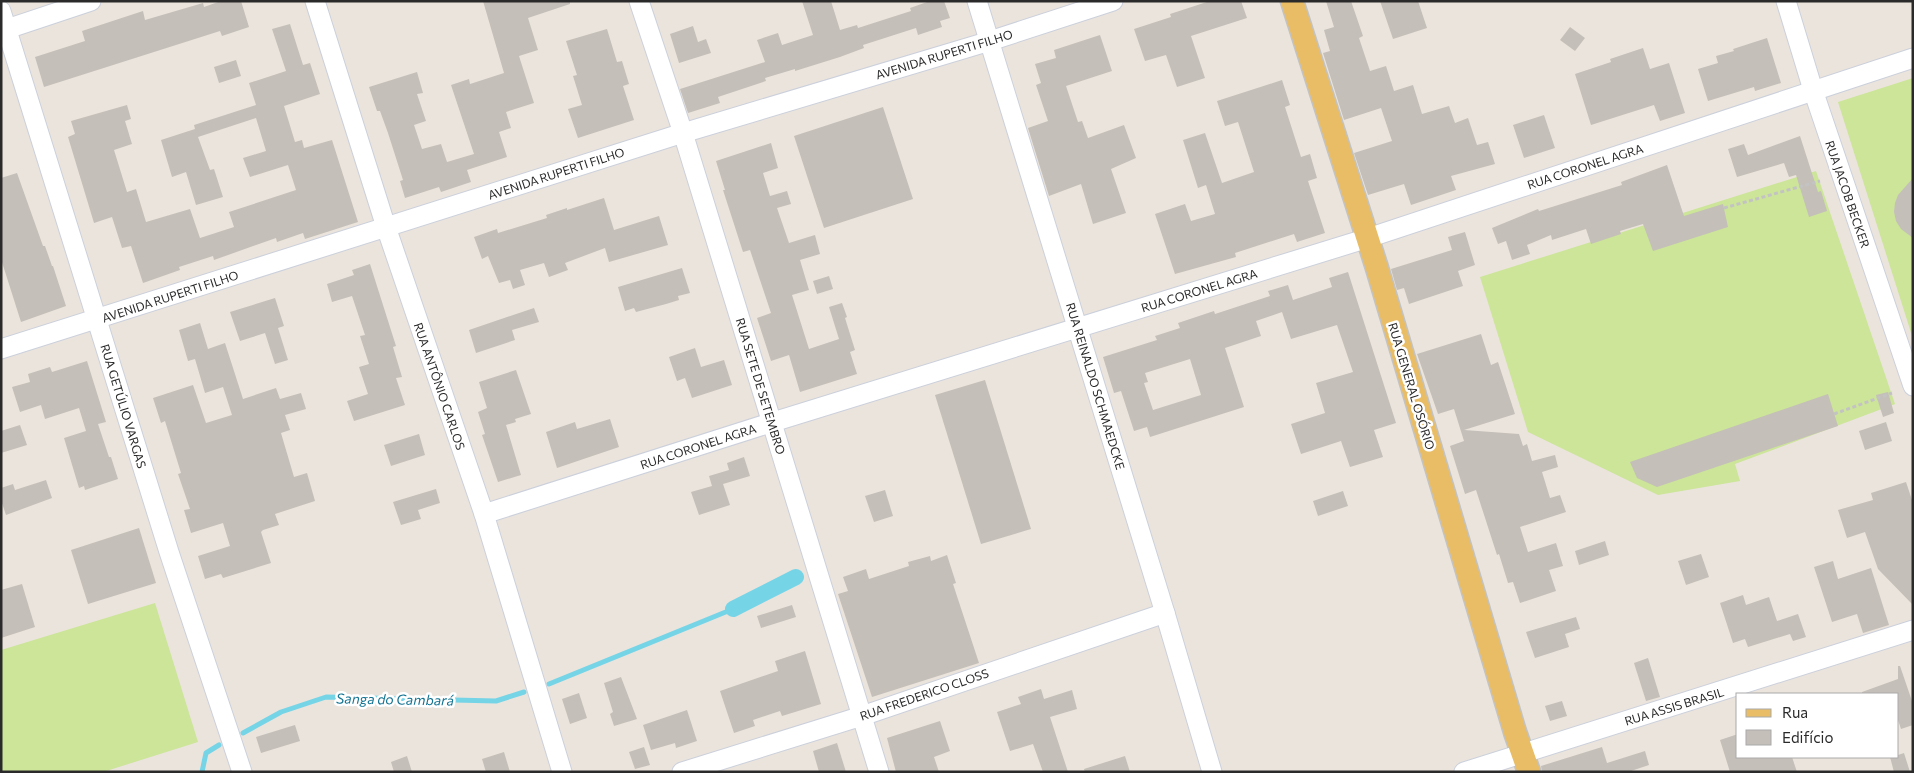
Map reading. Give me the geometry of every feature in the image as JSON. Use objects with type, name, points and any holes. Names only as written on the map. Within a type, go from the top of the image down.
[{"type":"main road","name":"RUA GENERAL OSÓRIO","points":[[1292,1],[1368,238],[1526,762]]},
{"type":"street","points":[[4,30],[91,1]]},
{"type":"street","name":"RUA ANTÔNIO CARLOS","points":[[315,1],[386,227],[484,514],[562,772]]},
{"type":"street","name":"RUA SETE DE SETEMBRO","points":[[639,1],[683,133],[773,422],[879,772]]},
{"type":"street","name":"RUA REINALDO SCHMAEDCKE","points":[[977,1],[1212,772]]},
{"type":"street","name":"AVENIDA RUPERTI FILHO","points":[[1,349],[683,133],[990,41],[1113,1]]},
{"type":"street","name":"RUA JACOB BECKER","points":[[1786,1],[1813,90],[1912,382]]},
{"type":"street","name":"RUA GETÚLIO VARGAS","points":[[1,11],[4,30],[97,319],[169,552],[242,772]]},
{"type":"street","name":"RUA CORONEL AGRA","points":[[484,514],[773,422],[1368,238],[1913,58]]},
{"type":"street","name":"RUA FREDERICO CLOSS","points":[[682,772],[862,716],[1165,613]]},
{"type":"street","name":"RUA ASSIS BRASIL","points":[[1464,772],[1526,762],[1913,630]]},
{"type":"path","points":[[1724,208],[1820,181]]},
{"type":"path","points":[[1834,414],[1892,393]]},
{"type":"green space","points":[[1913,78],[1913,339],[1838,102]]},
{"type":"green space","points":[[1816,171],[1895,404],[1735,464],[1740,481],[1658,495],[1528,432],[1480,277]]},
{"type":"green space","points":[[155,603],[198,742],[103,772],[1,772],[1,650]]},
{"type":"building","points":[[221,1],[241,1],[249,27],[222,36],[220,31],[44,87],[35,57],[85,41],[82,31],[143,11],[145,20],[203,3],[204,7]]},
{"type":"building","points":[[483,1],[570,1],[570,4],[528,18],[538,50],[519,56],[534,103],[506,112],[511,128],[499,132],[507,157],[467,170],[471,182],[441,192],[439,187],[405,198],[400,181],[403,180],[388,133],[380,111],[377,111],[369,87],[417,72],[423,93],[417,94],[426,121],[414,125],[422,149],[441,144],[447,162],[474,154],[451,85],[469,79],[470,84],[504,73]]},
{"type":"building","points":[[802,1],[831,1],[840,30],[857,25],[858,28],[911,11],[910,8],[930,1],[944,1],[950,18],[940,21],[942,27],[918,35],[916,28],[863,45],[864,48],[840,57],[765,78],[766,81],[718,97],[720,103],[688,113],[680,89],[765,62],[757,40],[778,33],[782,45],[813,35]]},
{"type":"building","points":[[1210,1],[1241,1],[1247,18],[1191,36],[1205,78],[1177,87],[1166,55],[1145,61],[1134,29],[1171,17],[1170,14]]},
{"type":"building","points":[[1326,1],[1351,1],[1363,36],[1359,38],[1370,71],[1386,66],[1394,91],[1413,85],[1422,114],[1449,106],[1455,123],[1468,118],[1477,145],[1488,142],[1495,164],[1451,176],[1456,190],[1411,205],[1404,184],[1368,195],[1354,153],[1392,141],[1381,108],[1344,120],[1323,53],[1330,51],[1324,30],[1334,27]]},
{"type":"building","points":[[1380,1],[1418,1],[1427,28],[1393,39]]},
{"type":"building","points":[[290,24],[303,65],[310,63],[320,94],[284,106],[295,142],[302,140],[304,148],[332,140],[358,222],[305,239],[303,233],[277,242],[276,238],[214,260],[213,256],[179,267],[180,270],[143,283],[131,246],[122,248],[112,217],[94,223],[68,137],[75,134],[71,121],[127,105],[131,119],[125,121],[132,144],[114,150],[127,192],[136,189],[146,222],[190,209],[200,238],[234,227],[229,212],[296,190],[288,165],[250,177],[243,158],[266,151],[256,118],[198,137],[210,170],[214,169],[223,197],[196,205],[186,172],[172,177],[161,140],[195,129],[194,125],[256,105],[249,83],[286,71],[272,29]]},
{"type":"building","points":[[693,26],[698,42],[706,39],[711,53],[679,63],[670,34]]},
{"type":"building","points":[[1570,27],[1585,38],[1575,51],[1560,40]]},
{"type":"building","points":[[607,29],[617,62],[622,61],[629,84],[623,86],[634,120],[578,138],[568,109],[582,105],[573,76],[577,75],[566,41]]},
{"type":"building","points":[[1100,35],[1112,71],[1066,86],[1078,122],[1082,121],[1088,138],[1124,125],[1136,158],[1111,169],[1126,213],[1093,224],[1081,184],[1049,196],[1028,128],[1048,121],[1036,85],[1041,83],[1035,64],[1056,58],[1054,50]]},
{"type":"building","points":[[1767,38],[1781,83],[1755,91],[1754,87],[1708,101],[1698,69],[1718,63],[1716,56]]},
{"type":"building","points":[[1643,48],[1650,69],[1669,63],[1685,113],[1660,121],[1654,105],[1591,125],[1575,74],[1611,62],[1610,59]]},
{"type":"building","points":[[236,60],[241,76],[219,83],[214,67]]},
{"type":"building","points":[[1282,80],[1290,105],[1285,107],[1301,157],[1310,154],[1317,178],[1308,181],[1325,233],[1297,242],[1294,234],[1235,253],[1236,257],[1175,274],[1155,214],[1185,204],[1191,221],[1215,214],[1206,185],[1198,188],[1183,140],[1205,133],[1222,183],[1254,172],[1238,122],[1225,126],[1217,101]]},
{"type":"building","points":[[883,107],[913,199],[824,228],[794,136]]},
{"type":"building","points":[[1544,115],[1555,148],[1524,158],[1513,125]]},
{"type":"building","points":[[1800,136],[1818,192],[1821,191],[1827,211],[1809,217],[1796,175],[1789,177],[1784,163],[1737,177],[1728,149],[1744,144],[1748,155]]},
{"type":"building","points":[[771,143],[778,168],[763,173],[770,196],[787,191],[791,204],[777,208],[789,243],[815,235],[820,254],[800,260],[809,290],[792,295],[809,349],[839,339],[829,307],[842,303],[855,350],[850,352],[857,374],[800,392],[789,355],[771,361],[757,318],[771,313],[750,250],[743,252],[723,190],[725,190],[716,161]]},
{"type":"building","points":[[1667,165],[1684,216],[1723,204],[1728,227],[1653,251],[1643,224],[1620,231],[1621,234],[1591,244],[1586,229],[1552,240],[1551,235],[1527,245],[1530,254],[1512,260],[1506,241],[1498,244],[1492,228],[1538,209],[1539,211],[1622,185],[1621,182]]},
{"type":"building","points":[[17,173],[43,246],[45,246],[53,266],[66,306],[21,322],[1,259],[1,178]]},
{"type":"building","points":[[1913,178],[1913,238],[1901,229],[1896,221],[1894,212],[1898,195]]},
{"type":"building","points":[[604,198],[614,230],[659,216],[668,245],[609,262],[605,248],[565,263],[568,270],[549,277],[544,263],[520,270],[525,285],[513,289],[510,280],[499,283],[488,256],[482,259],[474,237],[497,229],[498,233],[547,218],[546,215],[567,208],[567,210]]},
{"type":"building","points":[[1465,232],[1475,265],[1458,271],[1463,286],[1409,304],[1404,288],[1397,290],[1391,269],[1452,250],[1448,237]]},
{"type":"building","points":[[370,264],[396,346],[393,347],[402,377],[396,378],[405,405],[354,421],[347,401],[368,394],[359,367],[369,364],[360,336],[365,335],[352,296],[332,302],[327,284],[354,275],[352,270]]},
{"type":"building","points":[[682,268],[690,293],[678,296],[679,300],[666,304],[636,312],[634,308],[625,311],[618,287]]},
{"type":"building","points":[[1348,272],[1396,423],[1374,430],[1383,457],[1350,467],[1341,441],[1301,454],[1291,424],[1325,413],[1316,383],[1353,372],[1337,325],[1291,339],[1282,312],[1256,321],[1261,336],[1225,348],[1244,407],[1150,437],[1147,427],[1134,431],[1121,391],[1114,393],[1103,357],[1157,340],[1155,336],[1180,328],[1178,323],[1214,311],[1215,314],[1270,296],[1268,291],[1288,285],[1293,300],[1332,287],[1329,278]],"holes":[[[1190,359],[1201,395],[1153,410],[1144,383],[1148,382],[1145,373]]]},
{"type":"building","points":[[829,276],[833,289],[817,294],[813,281]]},
{"type":"building","points":[[275,298],[284,326],[278,328],[288,360],[275,364],[265,333],[240,341],[230,312]]},
{"type":"building","points":[[534,308],[539,322],[512,330],[515,340],[476,353],[469,330]]},
{"type":"building","points":[[200,323],[208,349],[225,343],[243,399],[276,388],[280,399],[301,393],[306,409],[285,415],[290,430],[281,433],[294,477],[307,473],[315,501],[275,514],[279,525],[261,532],[271,563],[223,578],[221,574],[205,579],[198,556],[230,546],[223,523],[191,533],[184,510],[190,509],[178,474],[181,473],[165,421],[161,423],[153,398],[193,385],[206,423],[232,415],[223,387],[205,393],[195,359],[188,361],[179,330]]},
{"type":"building","points":[[1481,334],[1491,365],[1498,362],[1515,414],[1464,430],[1519,434],[1523,446],[1527,444],[1532,461],[1555,455],[1558,467],[1542,472],[1550,498],[1560,495],[1566,512],[1520,527],[1528,552],[1556,543],[1563,566],[1549,570],[1556,591],[1520,603],[1513,582],[1508,583],[1499,554],[1497,555],[1476,490],[1465,494],[1450,446],[1464,441],[1454,409],[1438,414],[1417,354]]},
{"type":"building","points":[[695,348],[701,367],[724,360],[732,385],[692,398],[685,378],[677,381],[669,357]]},
{"type":"building","points":[[87,361],[106,422],[98,424],[118,479],[85,490],[84,486],[79,488],[64,438],[86,431],[79,408],[45,419],[41,405],[20,412],[12,387],[30,382],[28,374],[50,367],[52,372]]},
{"type":"building","points":[[516,370],[531,414],[515,419],[516,422],[506,425],[521,475],[498,482],[482,435],[485,434],[478,412],[487,408],[479,382]]},
{"type":"building","points":[[985,380],[1031,529],[981,544],[935,395]]},
{"type":"building","points":[[1888,392],[1894,413],[1883,417],[1876,395]]},
{"type":"building","points":[[1828,394],[1838,426],[1657,487],[1637,478],[1630,462]]},
{"type":"building","points":[[610,419],[619,447],[557,468],[546,432],[575,422],[577,429]]},
{"type":"building","points":[[1886,422],[1892,441],[1865,450],[1859,431]]},
{"type":"building","points":[[20,425],[27,445],[1,453],[1,431]]},
{"type":"building","points":[[419,434],[425,455],[391,466],[384,445]]},
{"type":"building","points":[[744,457],[750,476],[723,484],[730,505],[699,515],[691,492],[712,486],[709,476],[729,470],[727,463]]},
{"type":"building","points":[[46,480],[52,498],[6,515],[1,500],[1,488],[13,484],[15,490]]},
{"type":"building","points":[[1906,482],[1913,503],[1913,605],[1878,569],[1865,532],[1847,538],[1838,510],[1873,500],[1871,493]]},
{"type":"building","points":[[436,489],[440,503],[418,510],[421,519],[401,525],[393,502]]},
{"type":"building","points":[[885,490],[893,516],[874,522],[865,496]]},
{"type":"building","points":[[1343,491],[1348,506],[1318,516],[1313,501]]},
{"type":"building","points":[[139,528],[156,583],[88,604],[71,550]]},
{"type":"building","points":[[1605,541],[1609,555],[1579,565],[1575,551]]},
{"type":"building","points":[[1701,554],[1709,577],[1686,585],[1678,561]]},
{"type":"building","points":[[947,555],[956,583],[953,584],[979,663],[872,697],[838,594],[848,591],[843,577],[866,569],[869,579],[909,566],[908,562],[930,556],[931,561]]},
{"type":"building","points":[[1833,561],[1838,579],[1871,568],[1889,625],[1863,633],[1857,614],[1832,622],[1814,567]]},
{"type":"building","points":[[22,584],[35,627],[1,638],[1,590]]},
{"type":"building","points":[[1743,595],[1746,605],[1769,597],[1777,621],[1798,614],[1806,637],[1793,641],[1790,634],[1748,647],[1745,639],[1733,643],[1720,603]]},
{"type":"building","points":[[792,605],[796,617],[761,628],[757,616]]},
{"type":"building","points":[[1576,617],[1580,629],[1565,634],[1569,647],[1535,658],[1526,632]]},
{"type":"building","points":[[805,651],[821,704],[782,716],[780,711],[753,720],[755,726],[734,733],[720,691],[778,671],[775,661]]},
{"type":"building","points":[[1648,658],[1660,697],[1646,701],[1634,663]]},
{"type":"building","points":[[1898,666],[1900,666],[1913,704],[1913,725],[1901,729],[1899,723],[1899,693],[1862,693],[1898,679]]},
{"type":"building","points":[[621,677],[637,719],[614,726],[610,714],[613,712],[604,683]]},
{"type":"building","points":[[1041,689],[1044,699],[1072,690],[1077,709],[1050,717],[1068,772],[1043,772],[1033,744],[1010,751],[997,712],[1021,704],[1018,697]]},
{"type":"building","points":[[579,693],[587,718],[570,724],[562,699]]},
{"type":"building","points":[[1562,701],[1567,716],[1550,721],[1545,706]]},
{"type":"building","points":[[687,710],[697,741],[676,748],[675,743],[651,750],[643,725]]},
{"type":"building","points":[[940,721],[950,751],[934,757],[939,772],[896,772],[887,738]]},
{"type":"building","points":[[295,725],[300,741],[261,753],[256,737]]},
{"type":"building","points":[[1736,735],[1736,758],[1792,758],[1797,772],[1730,772],[1720,740]]},
{"type":"building","points":[[837,743],[846,772],[819,772],[813,751]]},
{"type":"building","points":[[644,747],[650,765],[635,769],[629,752]]},
{"type":"building","points":[[1602,747],[1607,763],[1645,751],[1649,765],[1628,772],[1542,772],[1541,766]]},
{"type":"building","points":[[504,752],[510,772],[486,772],[482,759]]},
{"type":"building","points":[[1904,753],[1910,772],[1894,772],[1890,758],[1899,758],[1899,755]]},
{"type":"building","points":[[407,756],[412,772],[394,772],[391,762]]},
{"type":"building","points":[[1125,756],[1130,772],[1085,772],[1084,769]]},
{"type":"waterway","name":"Sanga do Cambará","points":[[733,609],[796,577]]},
{"type":"waterway","name":"Sanga do Cambará","points":[[549,684],[733,609]]},
{"type":"waterway","name":"Sanga do Cambará","points":[[243,733],[281,712],[326,697],[496,701],[524,692]]},
{"type":"waterway","name":"Sanga do Cambará","points":[[202,772],[206,753],[219,745]]}]
